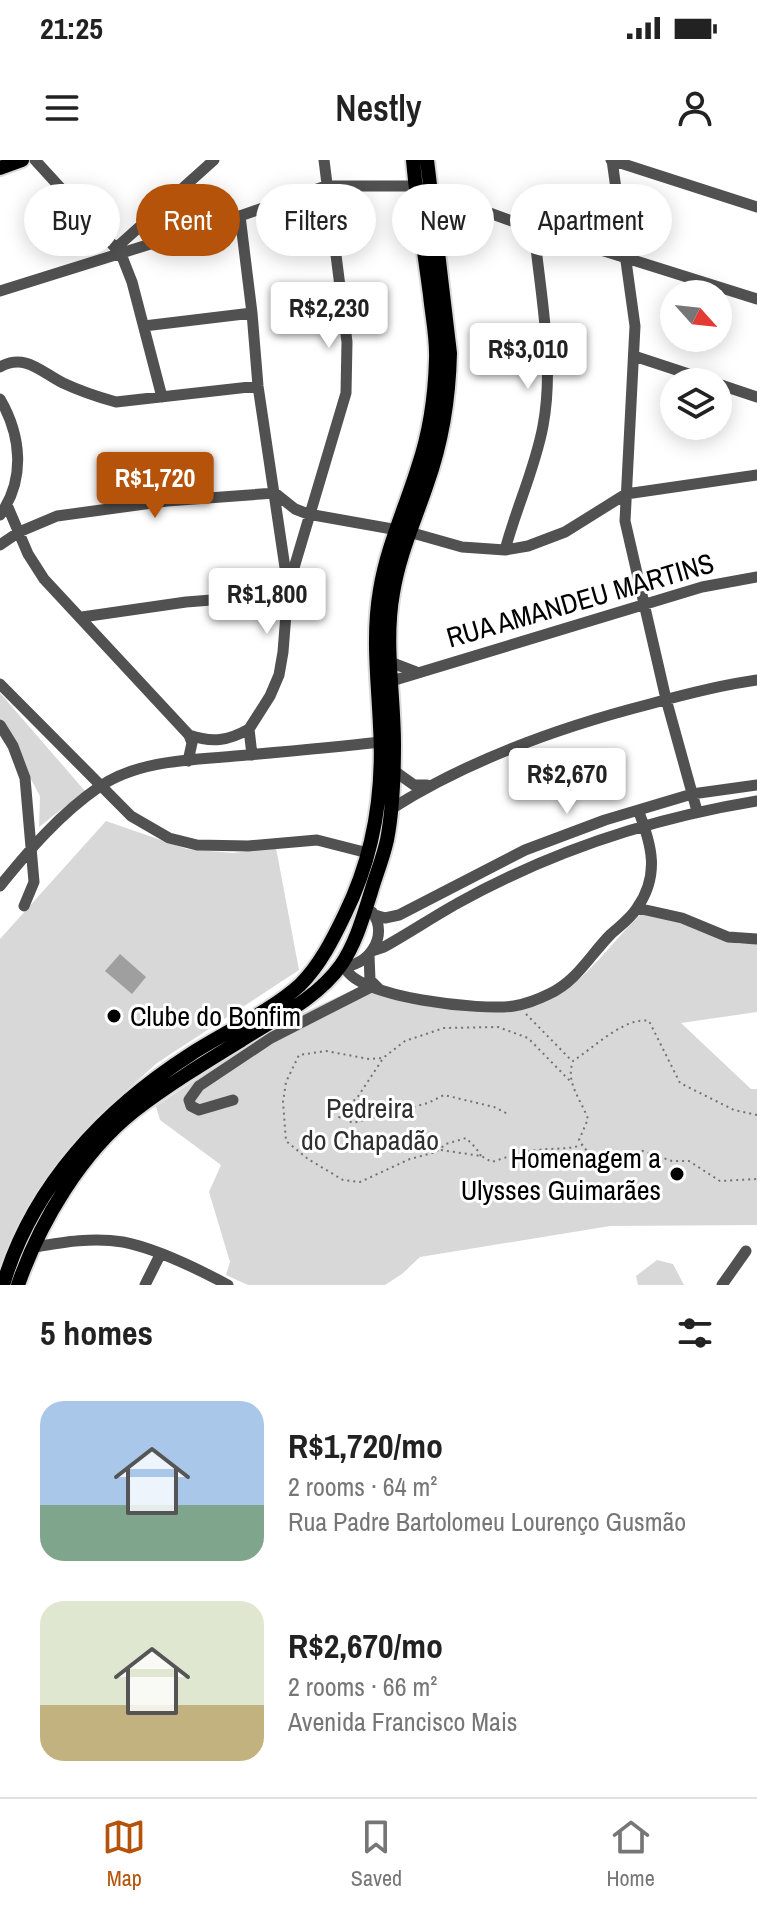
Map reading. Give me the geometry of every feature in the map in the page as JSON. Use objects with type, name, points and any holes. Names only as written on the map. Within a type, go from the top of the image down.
[{"type":"main road","points":[[0,168],[22,160]]},
{"type":"main road","points":[[413,160],[415,184]]},
{"type":"main road","points":[[427,160],[430,184]]},
{"type":"main road","points":[[3,1285],[34,1212],[80,1146],[142,1089],[300,984],[329,947],[361,878],[377,820],[384,683],[390,662],[392,596],[402,531],[430,424],[436,367],[424,256]]},
{"type":"main road","points":[[18,1285],[55,1203],[72,1178],[132,1113],[301,1002],[342,966],[370,912],[386,841],[393,770],[377,614],[385,565],[436,457],[449,385],[449,338],[439,256]]},
{"type":"main road","points":[[347,910],[370,912]]},
{"type":"main road","points":[[329,947],[333,960],[342,966]]},
{"type":"street","points":[[35,160],[57,184]]},
{"type":"street","points":[[120,249],[214,160]]},
{"type":"street","points":[[324,160],[326,184]]},
{"type":"street","points":[[697,811],[666,699],[625,521],[635,326],[612,160],[757,207]]},
{"type":"street","points":[[256,210],[240,216],[258,386],[288,591]]},
{"type":"street","points":[[120,253],[144,326],[162,397]]},
{"type":"street","points":[[0,291],[102,256]]},
{"type":"street","points":[[0,399],[15,430],[17,450],[16,476],[4,510],[44,579],[189,735],[212,741],[223,740],[249,729],[279,675],[288,591],[308,514],[346,393],[347,342],[335,256]]},
{"type":"street","points":[[505,550],[516,510],[528,484],[543,423],[545,337],[537,256]]},
{"type":"street","points":[[623,256],[757,299]]},
{"type":"street","points":[[144,326],[252,313]]},
{"type":"street","points":[[634,356],[670,368]]},
{"type":"street","points":[[0,367],[12,362],[37,366],[60,382],[116,402],[258,386]]},
{"type":"street","points":[[732,389],[757,397]]},
{"type":"street","points":[[0,545],[19,532],[57,516],[167,501],[275,493],[295,509],[308,514],[402,531],[462,547],[505,550],[528,546],[565,532],[626,494],[757,475]]},
{"type":"street","name":"RUA AMANDEU MARTINS","points":[[384,683],[702,587],[757,577]]},
{"type":"street","points":[[82,617],[288,591]]},
{"type":"street","name":"RUA AMANDEU MARTINS","points":[[390,662],[416,672]]},
{"type":"street","points":[[391,809],[427,785],[556,730],[726,684],[757,680]]},
{"type":"street","points":[[0,684],[131,816],[169,838],[197,845],[248,846],[317,840],[368,853]]},
{"type":"street","points":[[0,725],[13,746],[25,778],[34,882],[24,906]]},
{"type":"street","points":[[249,729],[252,755]]},
{"type":"street","points":[[188,761],[191,750],[189,735]]},
{"type":"street","points":[[0,886],[44,833],[100,786],[146,767],[381,742]]},
{"type":"street","points":[[393,770],[414,785],[427,785]]},
{"type":"street","points":[[370,912],[385,918],[399,915],[525,850],[638,810],[692,794],[757,785]]},
{"type":"street","points":[[342,966],[355,965],[370,953],[459,902],[615,835],[697,811],[757,801]]},
{"type":"street","points":[[342,966],[352,978],[369,988],[460,1004],[518,1005],[549,994],[572,980],[637,908],[651,884],[650,843],[638,810]]},
{"type":"street","points":[[637,908],[682,918],[728,937],[757,939]]},
{"type":"street","points":[[370,912],[378,933],[370,953],[370,980],[383,992]]},
{"type":"street","points":[[233,1100],[199,1110],[191,1106],[189,1100],[199,1086],[271,1038],[369,988]]},
{"type":"street","points":[[35,1247],[95,1240],[123,1242],[228,1285]]},
{"type":"street","points":[[722,1285],[746,1251]]},
{"type":"street","points":[[145,1285],[160,1255]]},
{"type":"path","points":[[518,1005],[573,1061]]},
{"type":"path","points":[[757,1115],[734,1110],[680,1083],[649,1021],[641,1019],[628,1022],[573,1061],[570,1071],[571,1082],[588,1119],[579,1140],[591,1156],[613,1165],[640,1150],[672,1161],[689,1161],[720,1181],[757,1179]]},
{"type":"path","points":[[508,1114],[494,1107],[444,1095],[428,1103],[353,1123],[339,1117],[343,1109],[357,1098],[383,1058],[405,1041],[444,1028],[498,1027],[528,1038],[571,1082]]},
{"type":"path","points":[[383,1058],[369,1059],[326,1051],[299,1055],[286,1082],[283,1102],[286,1141],[308,1159],[343,1180],[360,1182],[466,1138],[481,1156]]},
{"type":"path","points":[[439,1149],[481,1156],[492,1162],[538,1150],[568,1150],[583,1145]]},
{"type":"green space","points":[[0,693],[85,791],[39,827],[40,796],[0,723]]},
{"type":"green space","name":"Clube do Bonfim","points":[[106,821],[187,849],[233,853],[276,848],[299,970],[157,1063],[97,1117],[27,1207],[0,1274],[0,939]]},
{"type":"green space","name":"Pedreira do Chapadão","points":[[641,914],[672,920],[739,944],[757,943],[757,1012],[681,1023],[751,1089],[757,1089],[757,1225],[610,1226],[420,1257],[385,1285],[248,1285],[226,1275],[230,1262],[209,1192],[221,1165],[160,1120],[156,1106],[277,1025],[359,987],[522,1010],[541,1004],[574,984]]},
{"type":"green space","points":[[657,1260],[673,1264],[684,1285],[638,1285],[636,1276]]},
{"type":"shaded area","points":[[120,954],[146,977],[132,994],[105,971]]},
{"type":"place","name":"Clube do Bonfim","points":[[114,1016]]},
{"type":"place","name":"Homenagem a Ulysses Guimarães","points":[[677,1174]]}]
